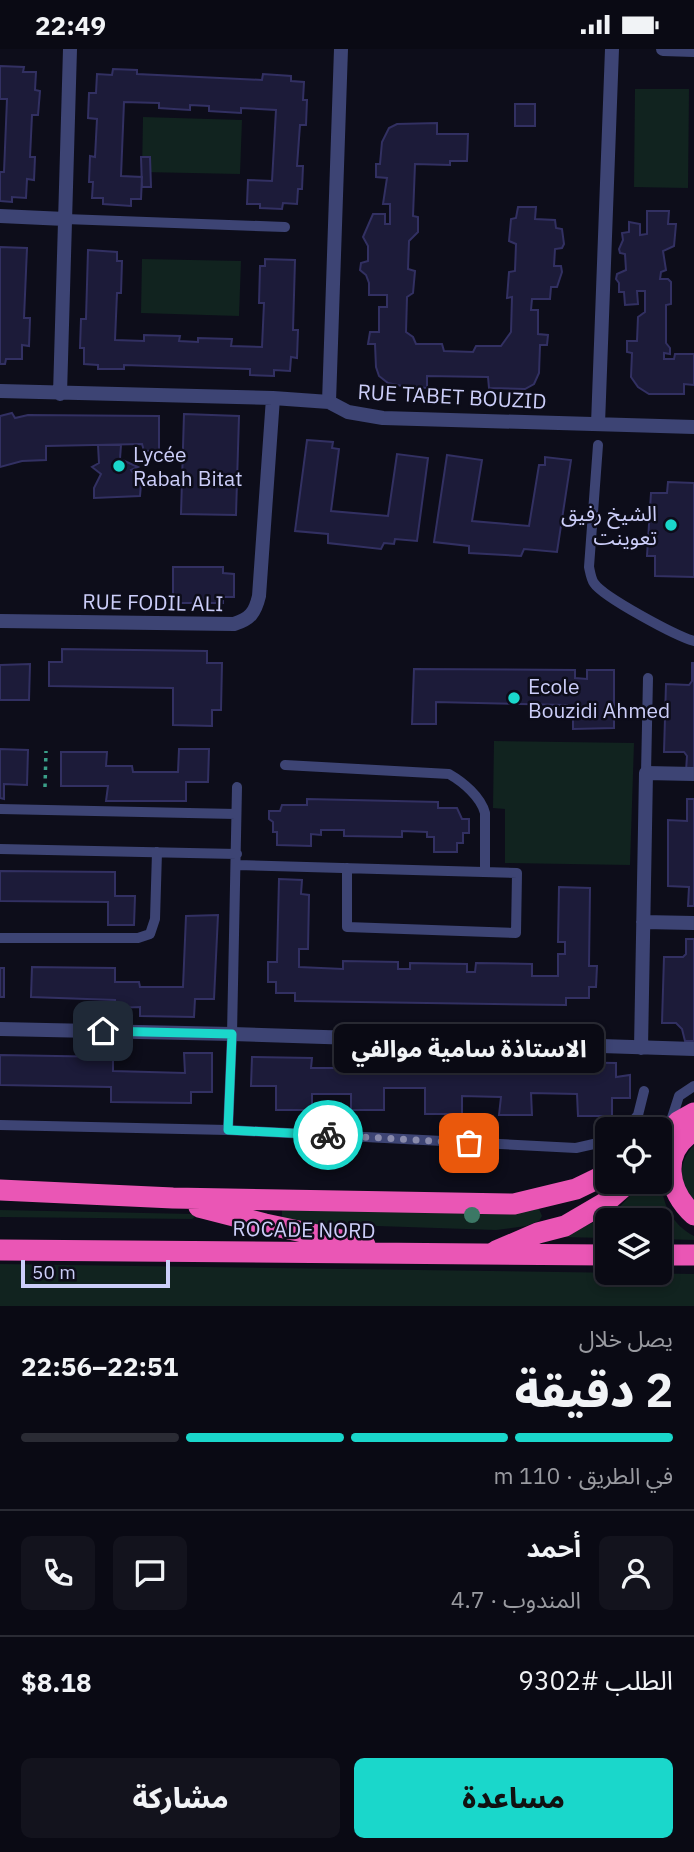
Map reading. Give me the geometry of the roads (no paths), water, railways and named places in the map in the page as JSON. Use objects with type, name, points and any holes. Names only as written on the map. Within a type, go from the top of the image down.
[{"type":"highway","points":[[672,1131],[694,1113]]},
{"type":"highway","points":[[694,1131],[680,1143],[671,1168],[671,1181],[684,1206],[694,1215]]},
{"type":"highway","points":[[0,1190],[173,1198],[514,1205],[576,1189],[595,1180]]},
{"type":"highway","points":[[488,1254],[538,1233],[565,1226],[615,1194]]},
{"type":"highway","points":[[173,1198],[212,1211],[408,1254]]},
{"type":"highway","name":"ROCADE NORD","points":[[0,1249],[595,1255]]},
{"type":"highway","points":[[672,1255],[694,1255]]},
{"type":"street","points":[[60,394],[70,49]]},
{"type":"street","points":[[330,402],[341,49]]},
{"type":"street","points":[[598,424],[612,49]]},
{"type":"street","points":[[663,49],[694,50]]},
{"type":"street","points":[[0,216],[65,219]]},
{"type":"street","name":"RUE TABET BOUZID","points":[[0,391],[273,398],[330,402],[348,412],[383,418],[694,427]]},
{"type":"street","name":"RUE FODIL ALI","points":[[0,621],[234,624],[249,619],[259,596],[273,398]]},
{"type":"street","points":[[641,1048],[646,773],[694,774]]},
{"type":"street","points":[[643,922],[694,923]]},
{"type":"street","points":[[0,1029],[694,1049]]},
{"type":"lane","points":[[65,219],[285,227]]},
{"type":"lane","points":[[598,445],[589,567],[594,583],[604,593],[694,641]]},
{"type":"lane","points":[[646,773],[648,678]]},
{"type":"lane","points":[[285,765],[449,774],[459,779],[482,804],[485,813],[485,872]]},
{"type":"lane","points":[[228,1130],[237,787]]},
{"type":"lane","points":[[0,810],[236,814]]},
{"type":"lane","points":[[0,849],[157,852],[347,868],[517,873],[516,933],[347,927],[347,868]]},
{"type":"lane","points":[[0,938],[138,938],[150,934],[155,919],[157,852]]},
{"type":"lane","points":[[671,1117],[679,1096],[694,1086]]},
{"type":"lane","points":[[636,1117],[644,1091]]},
{"type":"lane","points":[[0,1125],[228,1130],[576,1148],[595,1144]]},
{"type":"place","name":"Lycée Rabah Bitat","points":[[119,466]]},
{"type":"place","name":"الشيخ رفيق تعوينت","points":[[671,525]]},
{"type":"place","name":"Ecole Bouzidi Ahmed","points":[[514,698]]},
{"type":"place","name":"الاستاذة سامية موالفي","points":[[469,1143]]}]
